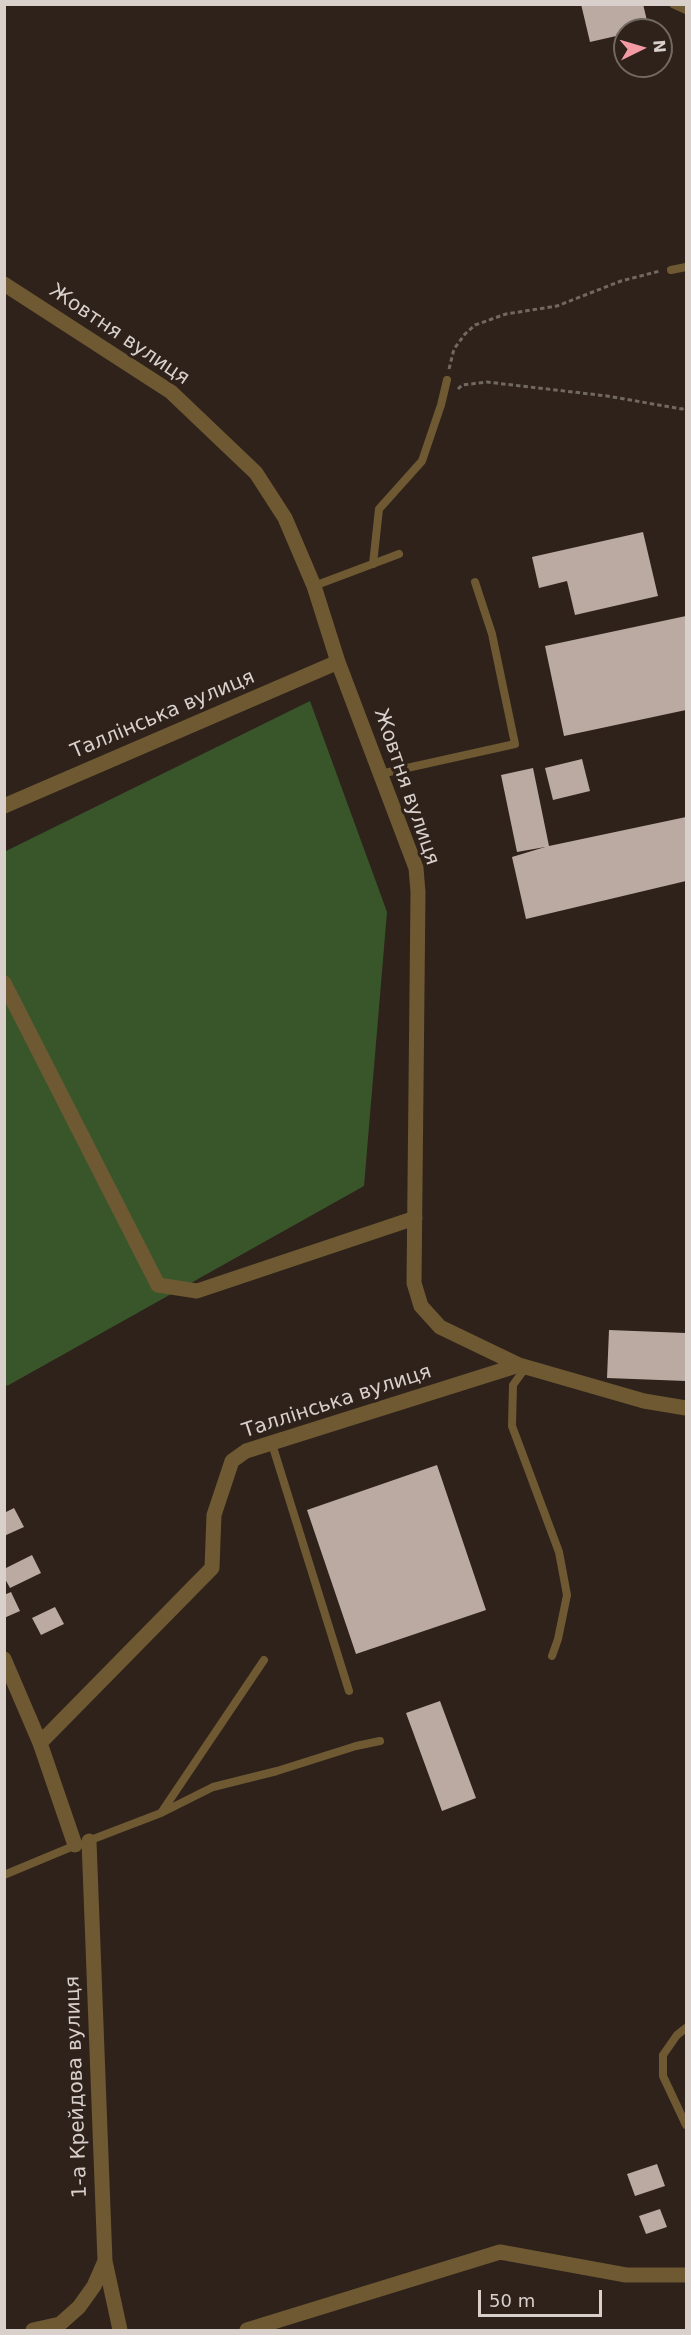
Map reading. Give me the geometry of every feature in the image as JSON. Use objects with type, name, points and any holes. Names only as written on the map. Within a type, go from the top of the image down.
[{"type":"street","name":"Жовтня вулиця","points":[[4,284],[171,392],[256,473],[285,518],[314,586],[338,662],[416,868],[418,892],[414,1283],[421,1306],[440,1327],[523,1366],[644,1401],[687,1408]]},
{"type":"street","name":"Таллінська вулиця","points":[[4,806],[338,662]]},
{"type":"street","points":[[4,983],[158,1285],[197,1291],[415,1218]]},
{"type":"street","name":"Таллінська вулиця","points":[[40,1743],[212,1568],[214,1515],[232,1461],[246,1451],[523,1366]]},
{"type":"street","points":[[4,1659],[82,1843]]},
{"type":"street","name":"1-а Крейдова вулиця","points":[[82,1843],[105,2261],[120,2331]]},
{"type":"street","points":[[247,2331],[500,2252],[626,2275],[687,2274]]},
{"type":"street","points":[[33,2331],[60,2324],[79,2307],[94,2286],[105,2261]]},
{"type":"lane","points":[[673,4],[687,10]]},
{"type":"lane","points":[[670,270],[687,267]]},
{"type":"lane","points":[[373,564],[379,509],[422,460],[447,380]]},
{"type":"lane","points":[[314,586],[399,554]]},
{"type":"lane","points":[[380,774],[515,744],[492,634],[475,582]]},
{"type":"lane","points":[[523,1366],[513,1385],[512,1426],[559,1552],[567,1595],[552,1656]]},
{"type":"lane","points":[[272,1443],[349,1692]]},
{"type":"lane","points":[[161,1813],[264,1660]]},
{"type":"lane","points":[[4,1875],[161,1813],[213,1787],[277,1771],[356,1746],[380,1742]]},
{"type":"lane","points":[[687,2028],[677,2035],[663,2055],[663,2076],[687,2126]]},
{"type":"path","points":[[447,380],[454,349],[475,325],[506,314],[557,306],[621,281],[650,272],[670,270]]},
{"type":"path","points":[[441,405],[462,385],[487,382],[607,396],[682,409],[687,407]]},
{"type":"green space","points":[[310,701],[387,912],[364,1186],[7,1386],[4,1381],[4,852]]},
{"type":"building","points":[[581,4],[643,4],[646,18],[613,18],[613,37],[590,42]]},
{"type":"building","points":[[643,532],[658,596],[575,615],[567,581],[539,588],[532,557]]},
{"type":"building","points":[[686,616],[686,710],[564,736],[545,646]]},
{"type":"building","points":[[582,759],[590,791],[553,800],[545,768]]},
{"type":"building","points":[[533,768],[549,846],[686,817],[686,881],[526,919],[512,857],[545,847],[517,852],[501,775]]},
{"type":"building","points":[[609,1330],[686,1333],[686,1381],[607,1378]]},
{"type":"building","points":[[437,1465],[486,1610],[356,1654],[307,1510]]},
{"type":"building","points":[[14,1508],[24,1527],[4,1536],[4,1513]]},
{"type":"building","points":[[32,1555],[41,1573],[10,1588],[4,1577],[4,1569]]},
{"type":"building","points":[[11,1592],[20,1611],[4,1618],[4,1595]]},
{"type":"building","points":[[55,1607],[64,1624],[41,1635],[32,1618]]},
{"type":"building","points":[[440,1701],[476,1798],[442,1811],[406,1713]]},
{"type":"building","points":[[657,2164],[665,2186],[635,2196],[627,2174]]},
{"type":"building","points":[[660,2209],[667,2227],[646,2234],[639,2216]]}]
